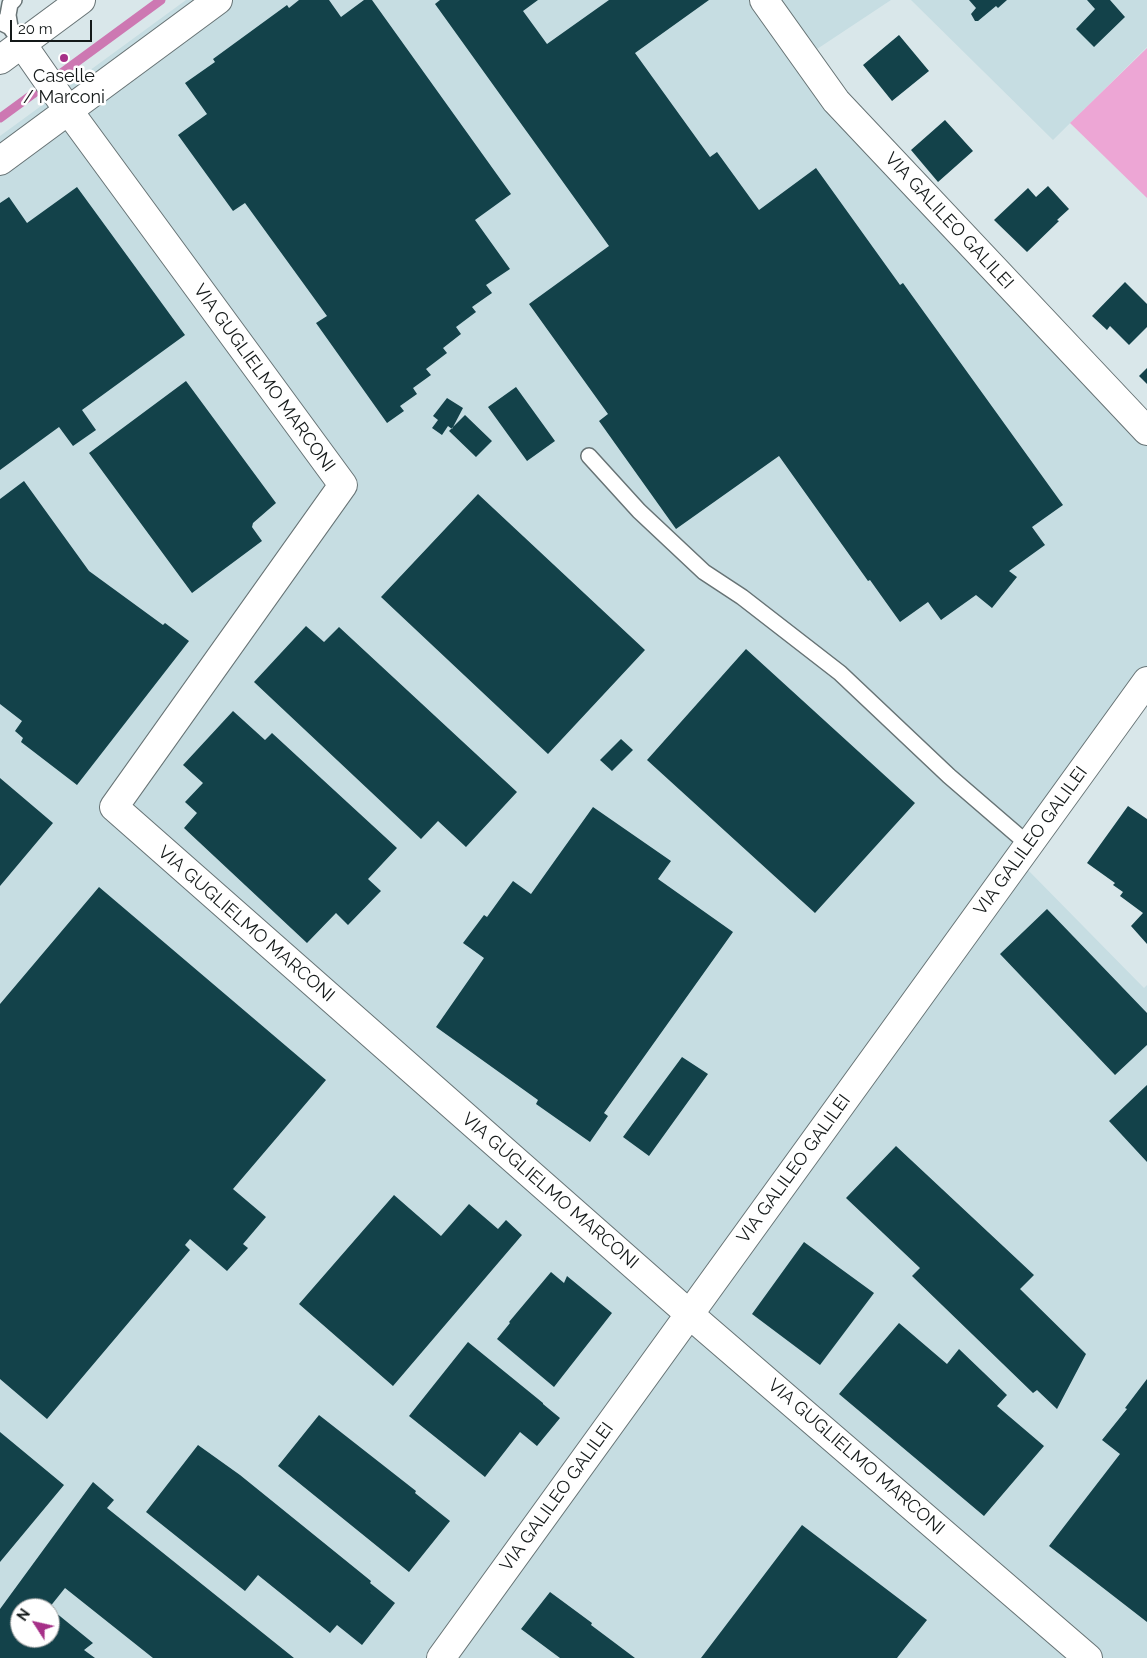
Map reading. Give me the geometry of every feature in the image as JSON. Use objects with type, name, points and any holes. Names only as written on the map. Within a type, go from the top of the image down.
[{"type":"street","points":[[0,60],[16,38],[82,0]]},
{"type":"street","points":[[0,161],[218,0]]},
{"type":"street","name":"VIA GALILEO GALILEI","points":[[764,0],[836,101],[1147,431]]},
{"type":"street","name":"VIA GUGLIELMO MARCONI","points":[[16,38],[343,485],[114,807],[689,1313],[1088,1658]]},
{"type":"street","name":"VIA GALILEO GALILEI","points":[[441,1658],[1147,681]]},
{"type":"lane","points":[[14,0],[10,4],[8,15],[16,38]]},
{"type":"lane","points":[[589,456],[639,511],[704,572],[742,597],[840,673],[949,776],[1029,845]]},
{"type":"shaded area","points":[[186,0],[891,0],[805,57],[1147,435],[1147,695],[1024,866],[1144,988],[1147,985],[1147,1658],[0,1658],[0,136]]},
{"type":"shaded area","points":[[911,0],[1147,0],[1147,47],[1053,140]]},
{"type":"shaded area","points":[[1147,48],[1147,198],[1070,123]]},
{"type":"building","points":[[299,0],[329,0],[341,17],[364,0],[372,0],[511,194],[475,220],[510,269],[486,285],[492,293],[472,307],[476,312],[456,327],[461,334],[443,348],[447,353],[426,369],[431,375],[413,388],[417,394],[400,406],[404,411],[387,423],[316,323],[327,316],[245,203],[233,211],[178,135],[207,114],[185,83],[215,62],[213,59],[287,5],[289,8]]},
{"type":"building","points":[[440,0],[538,0],[523,11],[547,44],[609,0],[709,0],[635,53],[710,157],[717,152],[759,210],[816,168],[900,285],[903,283],[1063,505],[1032,527],[1045,545],[1009,571],[1017,577],[992,608],[976,595],[941,620],[928,602],[900,622],[870,580],[868,581],[779,456],[676,529],[599,421],[608,414],[529,304],[609,246],[435,4]]},
{"type":"building","points":[[969,0],[1007,0],[998,8],[996,6],[978,21],[975,21],[971,14],[976,8]]},
{"type":"building","points":[[1087,0],[1110,0],[1125,17],[1094,47],[1076,29],[1095,9]]},
{"type":"building","points":[[899,35],[929,71],[892,101],[863,65]]},
{"type":"building","points":[[945,120],[973,151],[938,182],[911,150]]},
{"type":"building","points":[[1048,186],[1069,209],[1027,252],[994,220],[1028,188],[1036,197]]},
{"type":"building","points":[[77,187],[185,335],[82,410],[96,430],[73,446],[59,427],[0,470],[0,203],[9,197],[27,223]]},
{"type":"building","points":[[1125,282],[1147,304],[1147,327],[1129,345],[1110,326],[1107,330],[1092,316]]},
{"type":"building","points":[[1147,368],[1147,384],[1139,376]]},
{"type":"building","points":[[186,381],[276,503],[253,523],[252,527],[262,541],[192,593],[89,453]]},
{"type":"building","points":[[516,387],[555,441],[527,461],[488,407]]},
{"type":"building","points":[[447,398],[463,408],[452,429],[448,426],[442,435],[432,428],[438,420],[433,416]]},
{"type":"building","points":[[465,415],[492,441],[476,457],[449,431]]},
{"type":"building","points":[[24,481],[89,571],[163,625],[165,623],[189,641],[77,785],[21,742],[23,738],[15,731],[22,721],[0,704],[0,499]]},
{"type":"building","points":[[478,494],[645,650],[548,754],[381,597]]},
{"type":"building","points":[[306,626],[324,642],[339,627],[517,792],[466,847],[438,821],[421,839],[254,682]]},
{"type":"building","points":[[746,649],[915,803],[815,913],[647,760]]},
{"type":"building","points":[[233,711],[265,740],[272,733],[397,848],[368,879],[381,891],[348,925],[336,913],[307,943],[184,828],[197,813],[185,802],[203,783],[183,765]]},
{"type":"building","points":[[621,739],[633,750],[612,771],[600,760]]},
{"type":"building","points":[[0,778],[53,823],[0,886]]},
{"type":"building","points":[[1128,806],[1147,819],[1147,944],[1131,926],[1143,913],[1120,896],[1123,892],[1113,885],[1115,883],[1087,863]]},
{"type":"building","points":[[593,807],[671,861],[658,879],[733,932],[604,1113],[608,1116],[590,1142],[536,1104],[538,1100],[436,1027],[484,958],[463,943],[484,915],[487,917],[513,881],[531,894]]},
{"type":"building","points":[[99,887],[326,1080],[233,1189],[266,1217],[243,1244],[248,1248],[227,1271],[190,1239],[185,1245],[190,1250],[47,1419],[0,1379],[0,1004]]},
{"type":"building","points":[[1047,909],[1147,1013],[1147,1045],[1115,1075],[1000,954]]},
{"type":"building","points":[[682,1057],[708,1074],[649,1156],[623,1137]]},
{"type":"building","points":[[1147,1085],[1147,1162],[1109,1121]]},
{"type":"building","points":[[896,1146],[1034,1275],[1020,1289],[1086,1354],[1057,1409],[1037,1390],[1033,1393],[912,1276],[920,1268],[846,1198]]},
{"type":"building","points":[[394,1195],[441,1236],[469,1204],[498,1229],[506,1220],[522,1235],[393,1386],[299,1304]]},
{"type":"building","points":[[804,1242],[874,1293],[820,1365],[752,1314]]},
{"type":"building","points":[[551,1272],[564,1283],[567,1276],[612,1313],[554,1387],[497,1339]]},
{"type":"building","points":[[899,1323],[947,1364],[959,1349],[1007,1395],[997,1406],[1044,1446],[984,1516],[839,1394]]},
{"type":"building","points":[[468,1342],[560,1418],[537,1446],[520,1432],[485,1477],[409,1416]]},
{"type":"building","points":[[1147,1379],[1147,1622],[1049,1546],[1120,1454],[1102,1440],[1127,1409],[1125,1408]]},
{"type":"building","points":[[319,1415],[416,1491],[415,1493],[450,1521],[409,1572],[278,1466]]},
{"type":"building","points":[[0,1432],[64,1485],[0,1562]]},
{"type":"building","points":[[198,1445],[240,1475],[371,1581],[370,1583],[395,1603],[362,1645],[337,1625],[330,1633],[258,1575],[245,1591],[146,1512]]},
{"type":"building","points":[[93,1482],[114,1500],[107,1508],[294,1658],[153,1658],[65,1588],[57,1598],[10,1598],[10,1648],[60,1648],[60,1616],[93,1643],[84,1650],[95,1658],[0,1658],[0,1609]]},
{"type":"building","points":[[802,1525],[927,1620],[897,1658],[701,1658]]},
{"type":"building","points":[[550,1592],[635,1658],[560,1658],[521,1629]]},
{"type":"waterway","points":[[0,118],[161,0]]},
{"type":"place","name":"Caselle / Marconi","points":[[64,58]]}]
